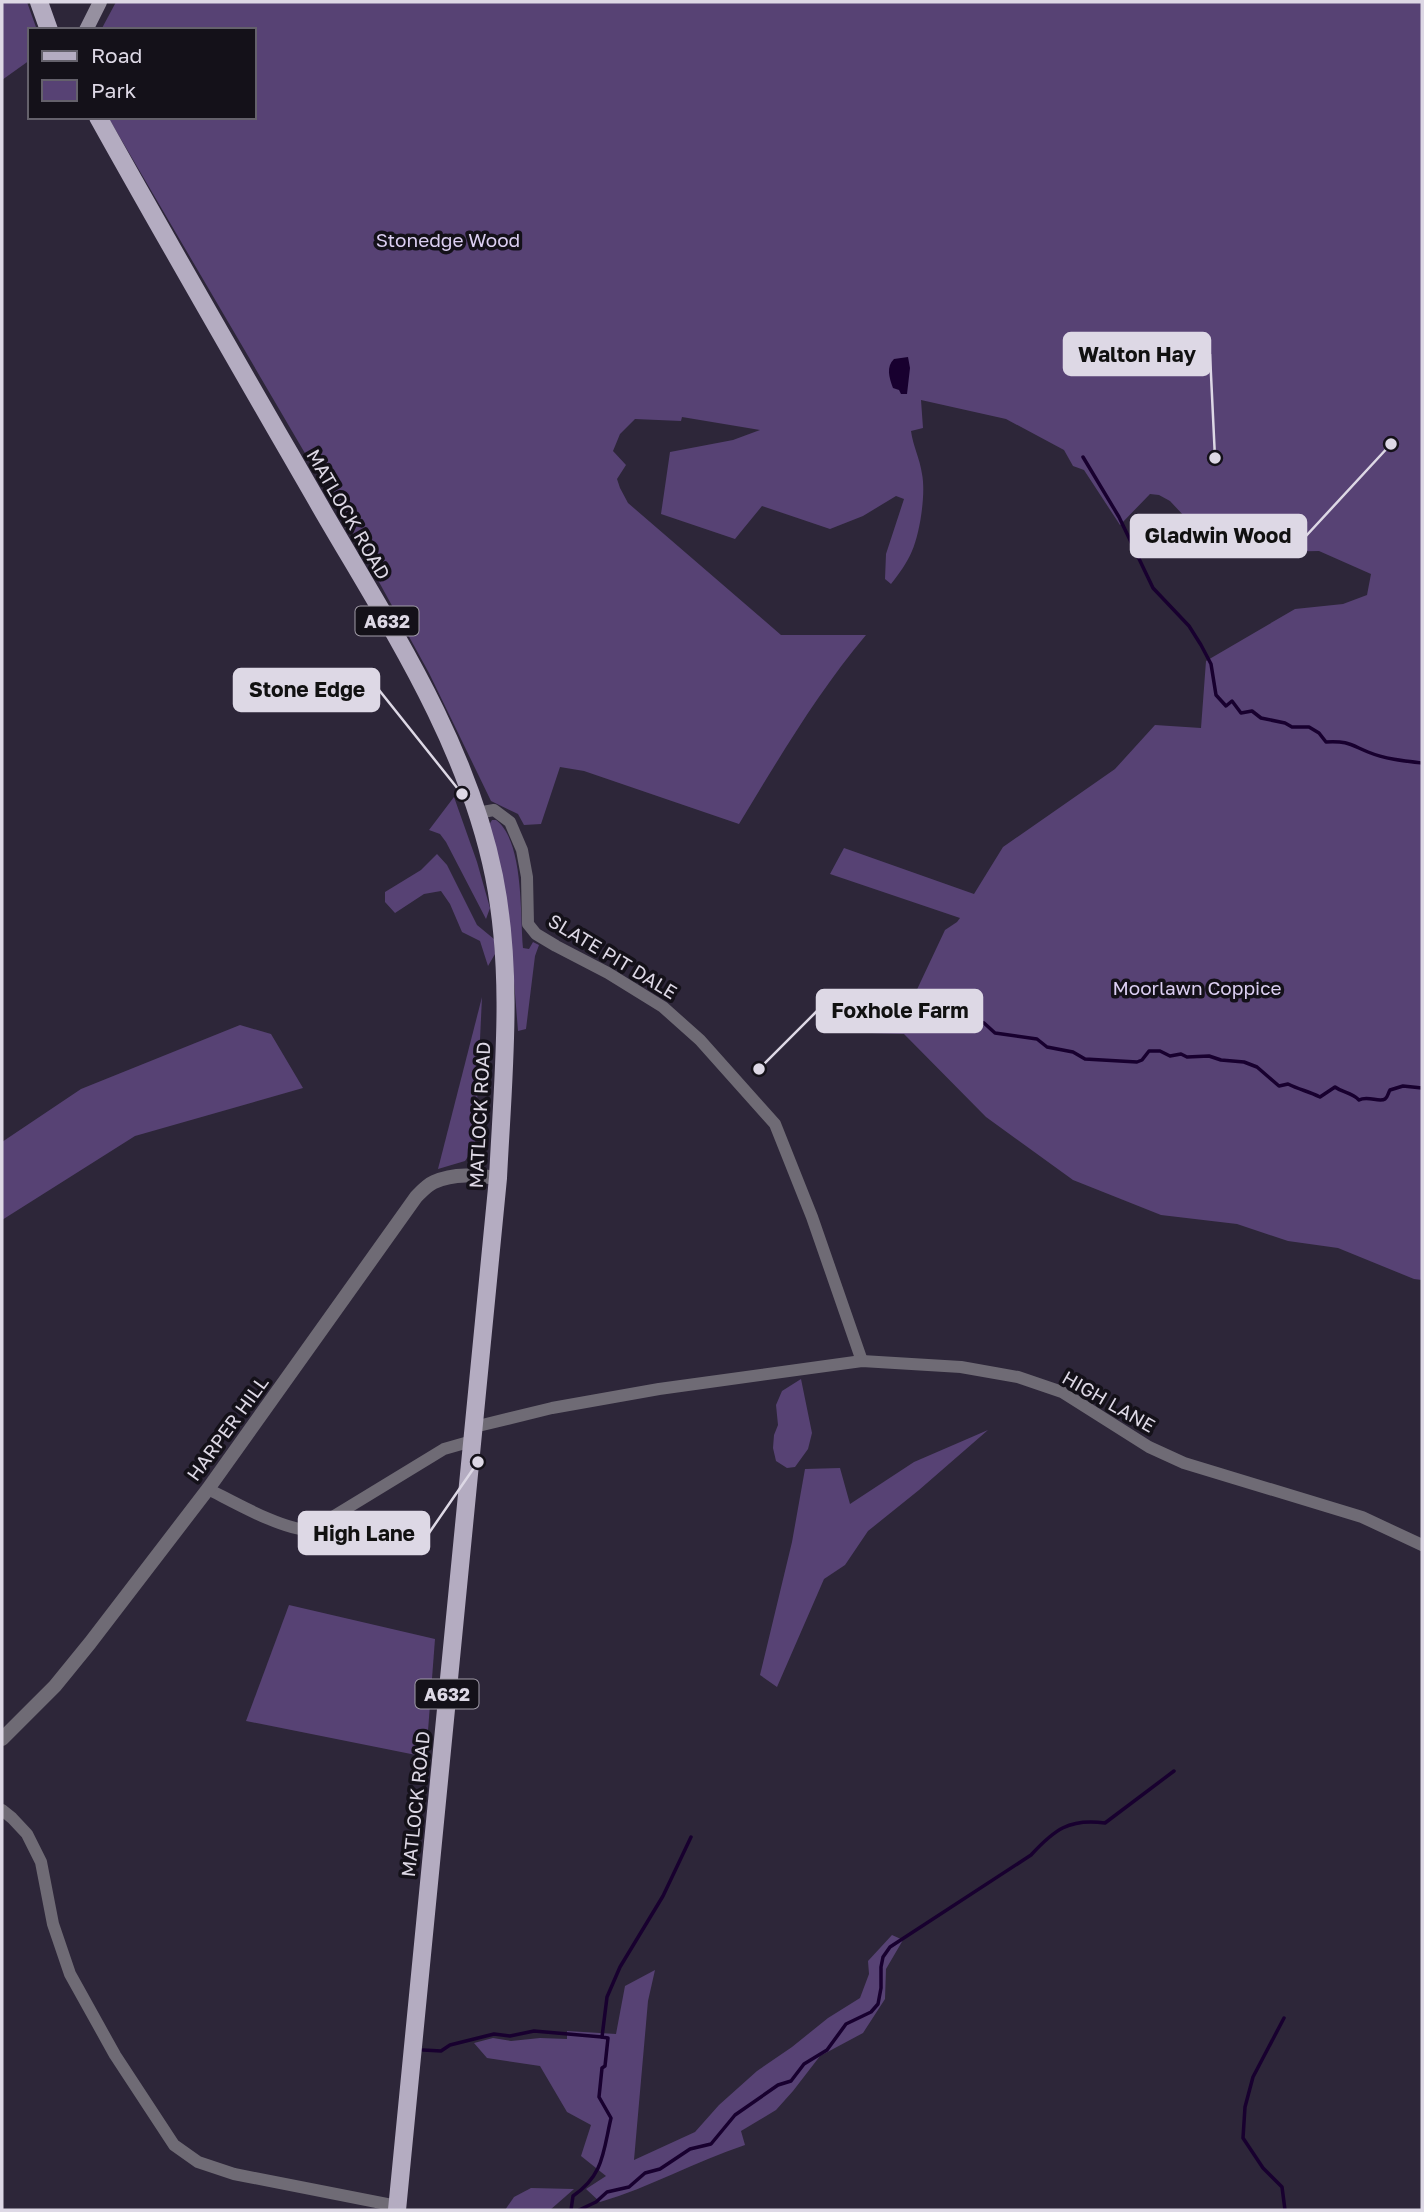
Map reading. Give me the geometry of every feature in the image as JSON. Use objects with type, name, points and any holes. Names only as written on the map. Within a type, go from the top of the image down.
[{"type":"main road","points":[[38,2],[48,28]]},
{"type":"main road","points":[[87,28],[100,2]]},
{"type":"main road","name":"MATLOCK ROAD","points":[[99,119],[425,687],[471,791],[494,875],[504,941],[506,1010],[498,1178],[397,2208]]},
{"type":"street","name":"SLATE PIT DALE","points":[[477,813],[494,810],[510,822],[522,850],[527,877],[528,924],[531,930],[663,1007],[701,1040],[775,1124],[812,1217],[862,1361]]},
{"type":"street","name":"HARPER HILL","points":[[2,1739],[55,1686],[208,1489],[416,1198],[432,1183],[455,1177],[478,1175],[498,1178]]},
{"type":"street","name":"HIGH LANE","points":[[208,1489],[300,1531],[311,1530],[473,1434],[552,1408],[659,1389],[862,1361],[961,1367],[1018,1377],[1062,1392],[1149,1447],[1184,1463],[1362,1517],[1422,1545]]},
{"type":"street","points":[[2,1810],[27,1834],[41,1862],[53,1924],[70,1974],[115,2055],[174,2145],[198,2162],[234,2174],[397,2208]]},
{"type":"green space","points":[[2,2],[27,2],[36,28],[28,28],[28,61],[2,80]]},
{"type":"green space","points":[[116,2],[1422,2],[1422,1280],[1338,1248],[1288,1241],[1237,1224],[1161,1215],[1073,1180],[986,1117],[904,1034],[839,1032],[834,1005],[842,996],[913,998],[945,930],[960,918],[830,874],[844,848],[974,894],[1003,847],[1115,769],[1155,725],[1201,728],[1206,661],[1295,609],[1343,604],[1367,595],[1371,574],[1319,551],[1267,552],[1185,517],[1170,501],[1159,495],[1150,494],[1120,525],[1084,470],[1073,466],[1064,450],[1006,419],[921,400],[923,428],[911,431],[923,482],[920,524],[910,555],[891,584],[885,579],[886,554],[904,499],[896,496],[863,516],[830,529],[762,506],[735,539],[661,514],[670,452],[733,440],[760,430],[682,417],[681,421],[635,419],[620,434],[613,451],[626,465],[617,479],[628,503],[781,635],[866,635],[815,703],[739,824],[584,771],[560,767],[541,824],[524,825],[518,814],[491,801],[429,673],[357,542],[109,119],[256,119],[256,28],[102,28]]},
{"type":"green space","points":[[454,797],[490,908],[486,919],[446,842],[440,834],[429,830]]},
{"type":"green space","points":[[492,820],[496,820],[505,830],[512,844],[519,879],[523,948],[529,949],[533,942],[539,945],[535,956],[526,1029],[518,1031],[512,956],[489,825]]},
{"type":"green space","points":[[437,854],[447,865],[477,925],[494,939],[495,954],[488,966],[480,941],[462,932],[441,891],[424,894],[395,913],[385,902],[385,892],[421,870]]},
{"type":"green space","points":[[482,997],[475,1146],[465,1161],[438,1169]]},
{"type":"green space","points":[[240,1025],[271,1034],[303,1088],[135,1136],[2,1220],[2,1142],[81,1089]]},
{"type":"green space","points":[[801,1379],[812,1433],[808,1449],[795,1467],[787,1468],[776,1461],[773,1448],[778,1425],[776,1405],[782,1391]]},
{"type":"green space","points":[[988,1430],[868,1531],[845,1565],[824,1579],[777,1687],[760,1675],[792,1542],[805,1469],[840,1468],[850,1504],[914,1462]]},
{"type":"green space","points":[[289,1605],[435,1639],[426,1757],[246,1721]]},
{"type":"green space","points":[[892,1935],[903,1940],[886,1969],[885,1999],[863,2033],[820,2056],[776,2110],[741,2131],[745,2145],[600,2202],[586,2189],[606,2176],[581,2156],[591,2125],[567,2112],[540,2066],[487,2058],[474,2043],[493,2038],[511,2041],[567,2039],[567,2031],[616,2034],[625,1986],[655,1970],[648,2001],[634,2160],[695,2132],[719,2105],[757,2071],[828,2018],[860,1998],[869,1974],[868,1961]]},
{"type":"green space","points":[[531,2188],[574,2189],[550,2210],[505,2210],[514,2197]]},
{"type":"shaded area","points":[[908,357],[910,368],[907,394],[901,394],[893,388],[889,369],[894,359]]},
{"type":"waterway","points":[[1083,457],[1119,517],[1153,588],[1189,626],[1201,645],[1211,664],[1216,695],[1226,706],[1232,701],[1241,713],[1252,711],[1261,718],[1292,727],[1309,727],[1319,733],[1326,742],[1344,743],[1381,756],[1422,763]]},
{"type":"waterway","points":[[912,1013],[939,1009],[954,1016],[984,1023],[995,1033],[1037,1039],[1047,1047],[1073,1052],[1085,1059],[1137,1062],[1149,1051],[1160,1051],[1170,1056],[1209,1056],[1244,1062],[1257,1067],[1279,1086],[1288,1084],[1320,1097],[1335,1087],[1359,1100],[1383,1100],[1390,1090],[1403,1086],[1422,1088]]},
{"type":"waterway","points":[[579,2210],[596,2202],[607,2192],[629,2187],[645,2173],[660,2169],[690,2149],[711,2144],[735,2115],[778,2085],[791,2081],[804,2064],[827,2050],[846,2024],[871,2012],[878,2004],[883,1957],[890,1947],[1031,1855],[1063,1828],[1081,1822],[1105,1823],[1174,1771]]},
{"type":"waterway","points":[[571,2210],[573,2196],[591,2180],[601,2162],[611,2118],[599,2097],[608,2038],[602,2037],[607,1997],[620,1967],[663,1896],[691,1837]]},
{"type":"waterway","points":[[1284,2018],[1253,2077],[1245,2107],[1243,2138],[1263,2168],[1282,2187],[1285,2210]]},
{"type":"waterway","points":[[423,2050],[441,2051],[450,2045],[494,2034],[510,2036],[534,2031],[602,2037]]},
{"type":"place","name":"Gladwin Wood","points":[[1391,444]]},
{"type":"place","name":"Walton Hay","points":[[1215,458]]},
{"type":"place","name":"Stone Edge","points":[[462,794]]},
{"type":"place","name":"Foxhole Farm","points":[[759,1069]]},
{"type":"place","name":"High Lane","points":[[478,1462]]},
{"type":"park label","name":"Stonedge Wood","points":[[448,239]]},
{"type":"park label","name":"Moorlawn Coppice","points":[[1197,987]]}]
